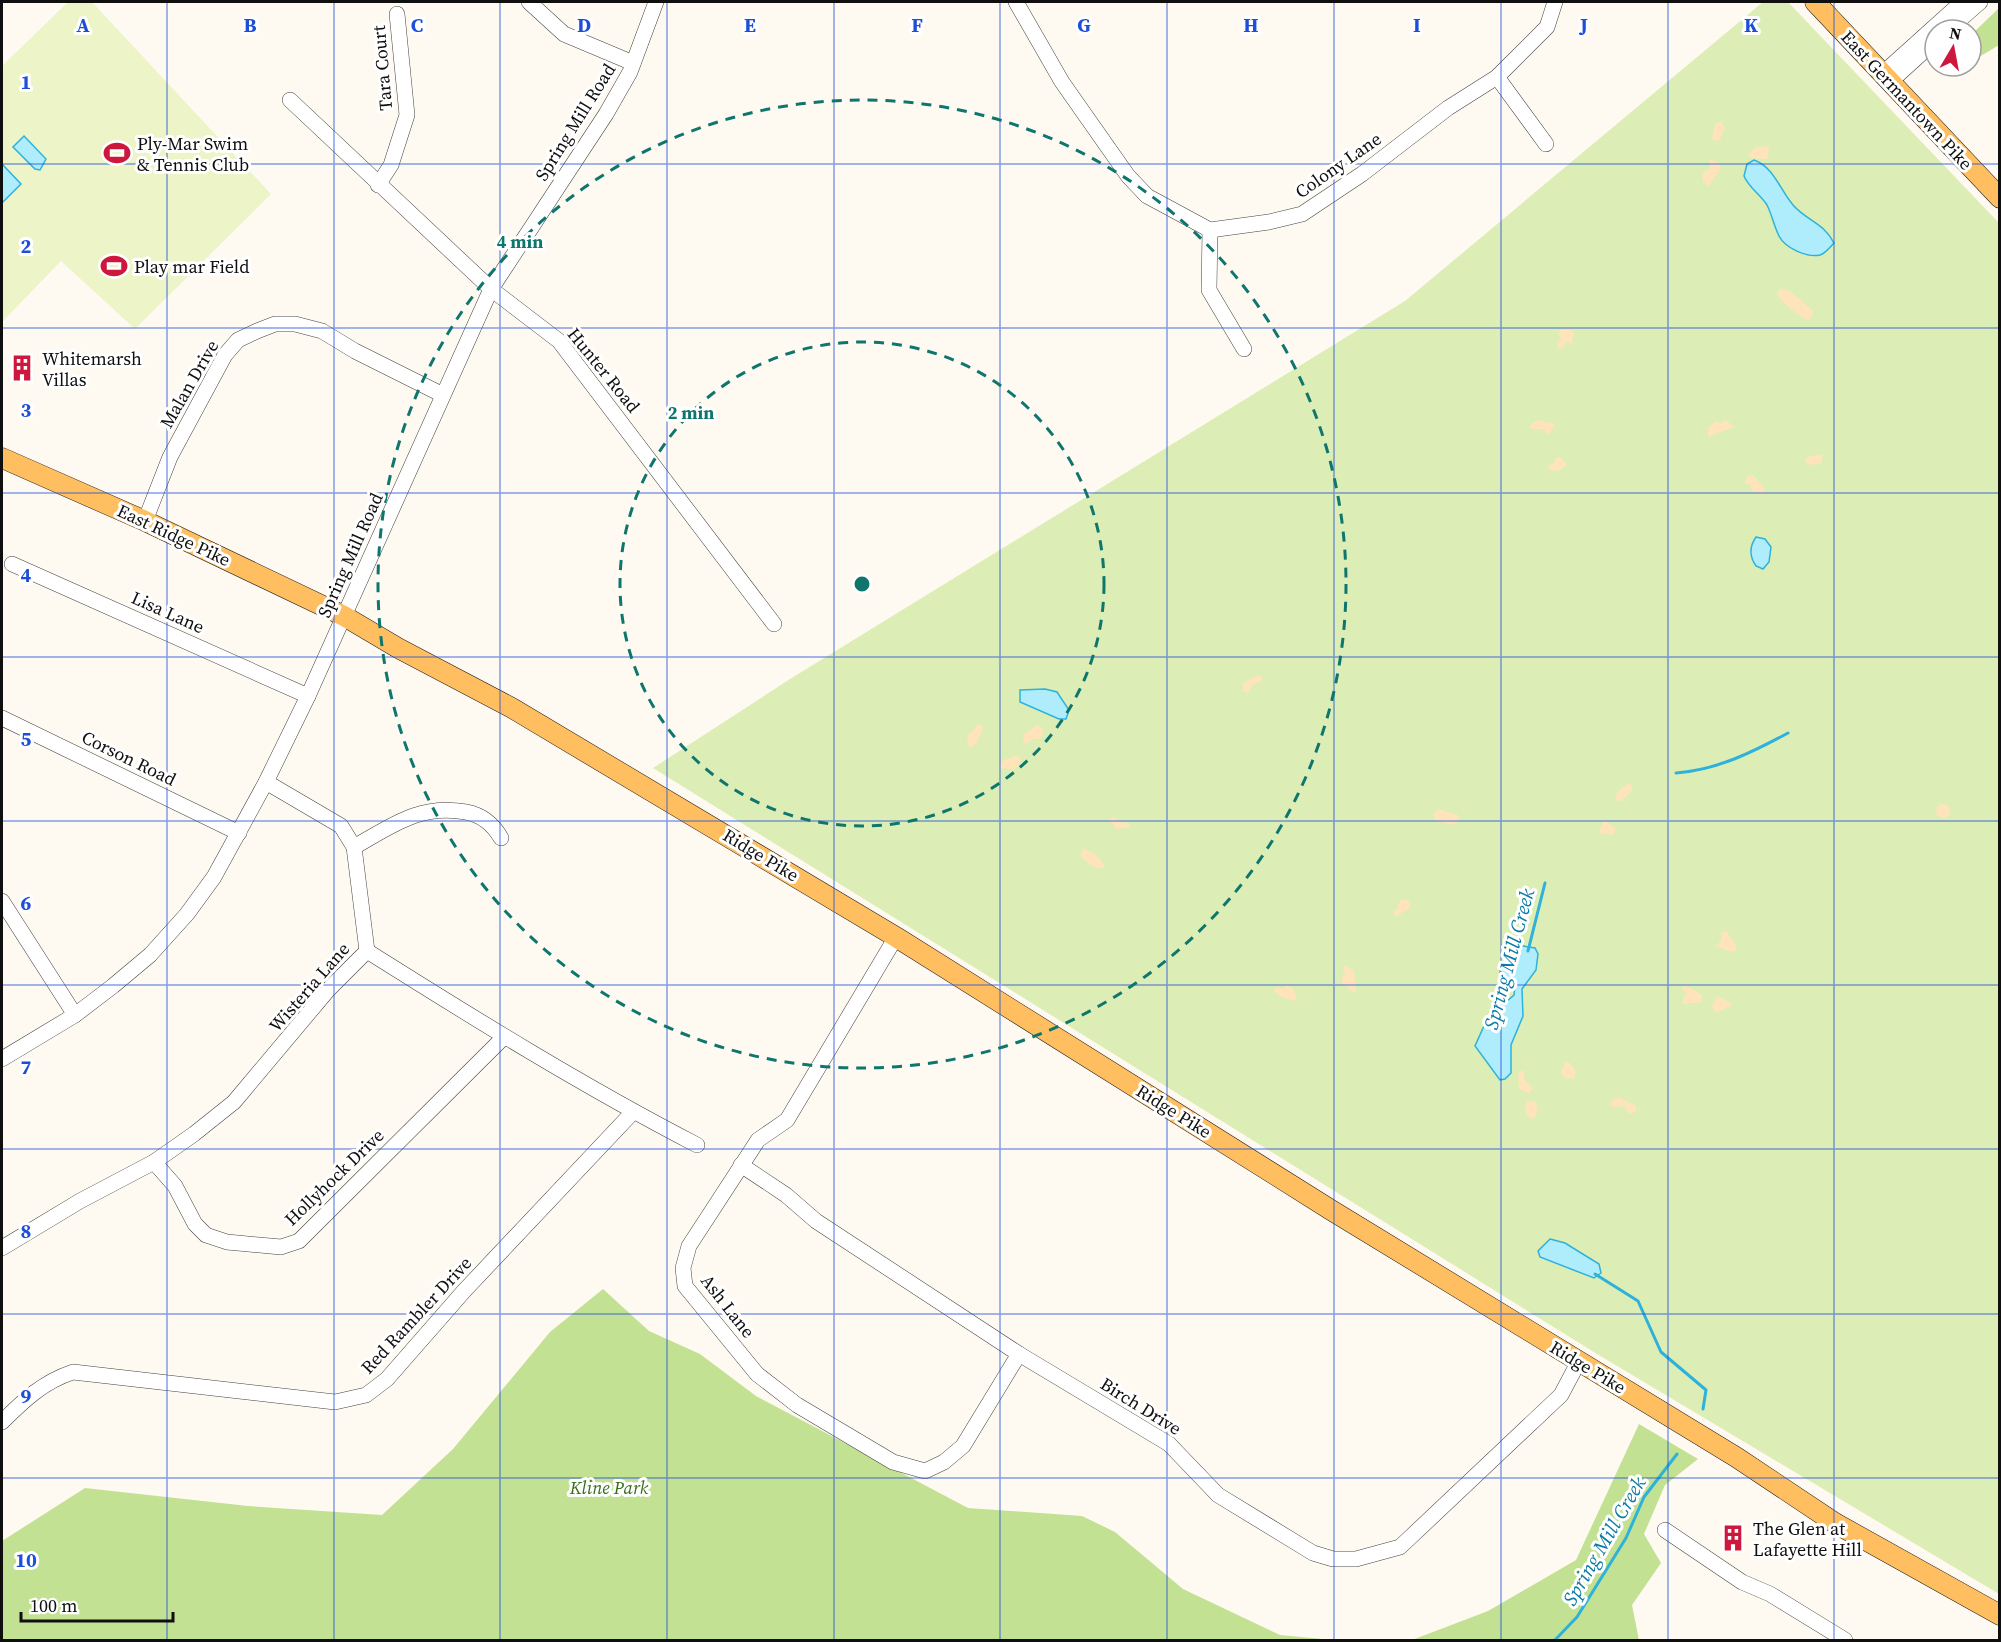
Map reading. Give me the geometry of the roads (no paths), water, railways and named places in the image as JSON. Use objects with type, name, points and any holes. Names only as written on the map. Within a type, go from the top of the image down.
[{"type":"main road","name":"East Germantown Pike","points":[[1815,2],[2000,198]]},
{"type":"main road","name":"East Ridge Pike","points":[[2,459],[144,521],[344,616]]},
{"type":"main road","name":"Ridge Pike","points":[[344,616],[398,648],[512,708],[897,937],[1331,1210],[1736,1457],[1835,1523],[1998,1616]]},
{"type":"street","points":[[529,2],[564,34],[633,63]]},
{"type":"street","name":"Spring Mill Road","points":[[2,1059],[75,1015],[150,955],[187,914],[214,877],[266,782],[308,696],[441,394],[491,289],[606,114],[633,63],[656,2]]},
{"type":"street","points":[[1016,2],[1062,82],[1128,176],[1147,196],[1210,230],[1209,290],[1244,349]]},
{"type":"street","name":"Colony Lane","points":[[1210,230],[1269,222],[1302,214],[1362,174],[1448,108],[1497,77],[1547,27],[1555,2]]},
{"type":"street","points":[[1886,78],[1962,2]]},
{"type":"street","points":[[1962,18],[1980,2]]},
{"type":"street","name":"Tara Court","points":[[378,185],[392,165],[407,115],[397,14]]},
{"type":"street","points":[[1886,78],[1923,50]]},
{"type":"street","points":[[1497,77],[1546,144]]},
{"type":"street","name":"Hunter Road","points":[[290,100],[491,289],[559,341],[774,624]]},
{"type":"street","name":"Malan Drive","points":[[144,521],[170,457],[225,354],[238,340],[257,331],[275,324],[295,324],[322,331],[441,394]]},
{"type":"street","name":"Lisa Lane","points":[[12,564],[308,696]]},
{"type":"street","name":"Corson Road","points":[[2,718],[239,833]]},
{"type":"street","points":[[266,782],[341,826],[354,847],[367,951]]},
{"type":"street","points":[[354,847],[409,816],[429,810],[448,809],[470,813],[494,824],[501,838]]},
{"type":"street","points":[[2,901],[75,1015]]},
{"type":"street","name":"Ash Lane","points":[[897,937],[787,1120],[758,1140],[689,1246],[683,1268],[685,1286],[757,1374],[798,1406],[893,1462],[925,1472],[944,1462],[963,1446],[1019,1354]]},
{"type":"street","name":"Wisteria Lane","points":[[2,1248],[80,1200],[154,1162],[234,1101],[328,990],[367,951],[504,1037],[633,1112],[697,1144]]},
{"type":"street","name":"Hollyhock Drive","points":[[154,1162],[175,1186],[195,1224],[206,1235],[227,1242],[281,1247],[299,1241],[504,1037]]},
{"type":"street","name":"Red Rambler Drive","points":[[2,1422],[37,1389],[54,1378],[74,1372],[335,1402],[366,1395],[387,1379],[464,1291],[633,1112]]},
{"type":"street","name":"Birch Drive","points":[[741,1165],[786,1195],[816,1221],[1019,1354],[1169,1444],[1218,1495],[1313,1552],[1333,1559],[1356,1559],[1400,1547],[1561,1395],[1579,1362]]},
{"type":"street","points":[[1665,1530],[1742,1582],[1770,1594],[1845,1641]]},
{"type":"water","points":[[24,136],[46,159],[40,170],[35,169],[13,147]]},
{"type":"water","points":[[1754,160],[1772,173],[1788,199],[1798,210],[1830,236],[1834,243],[1824,253],[1809,255],[1791,248],[1782,240],[1767,205],[1744,176],[1747,164]]},
{"type":"water","points":[[2,164],[21,184],[2,203]]},
{"type":"water","points":[[1756,537],[1765,539],[1771,547],[1769,562],[1763,569],[1756,566],[1751,555],[1752,544]]},
{"type":"water","points":[[1045,689],[1057,692],[1069,710],[1066,719],[1059,719],[1020,702],[1020,690]]},
{"type":"water","points":[[1523,946],[1535,948],[1538,954],[1536,970],[1522,989],[1523,1016],[1511,1045],[1511,1073],[1505,1079],[1500,1080],[1475,1046],[1488,1017],[1514,995],[1515,986],[1500,975],[1500,968]]},
{"type":"water","points":[[1550,1239],[1565,1243],[1599,1264],[1601,1273],[1594,1278],[1540,1257],[1538,1251]]},
{"type":"waterway","name":"Spring Mill Creek","points":[[1676,773],[1720,764],[1788,733]]},
{"type":"waterway","name":"Spring Mill Creek","points":[[1528,951],[1545,883]]},
{"type":"waterway","name":"Spring Mill Creek","points":[[1595,1274],[1638,1301],[1661,1352],[1706,1390],[1703,1409]]},
{"type":"waterway","name":"Spring Mill Creek","points":[[1555,1640],[1577,1617],[1626,1538],[1644,1497],[1677,1454]]},
{"type":"place","name":"Ply-Mar Swim & Tennis Club","points":[[117,153]]},
{"type":"place","name":"Play mar Field","points":[[114,266]]},
{"type":"place","name":"Whitemarsh Villas","points":[[22,368]]},
{"type":"place","name":"The Glen at Lafayette Hill","points":[[1733,1538]]},
{"type":"park label","name":"Kline Park","points":[[609,1487]]}]
